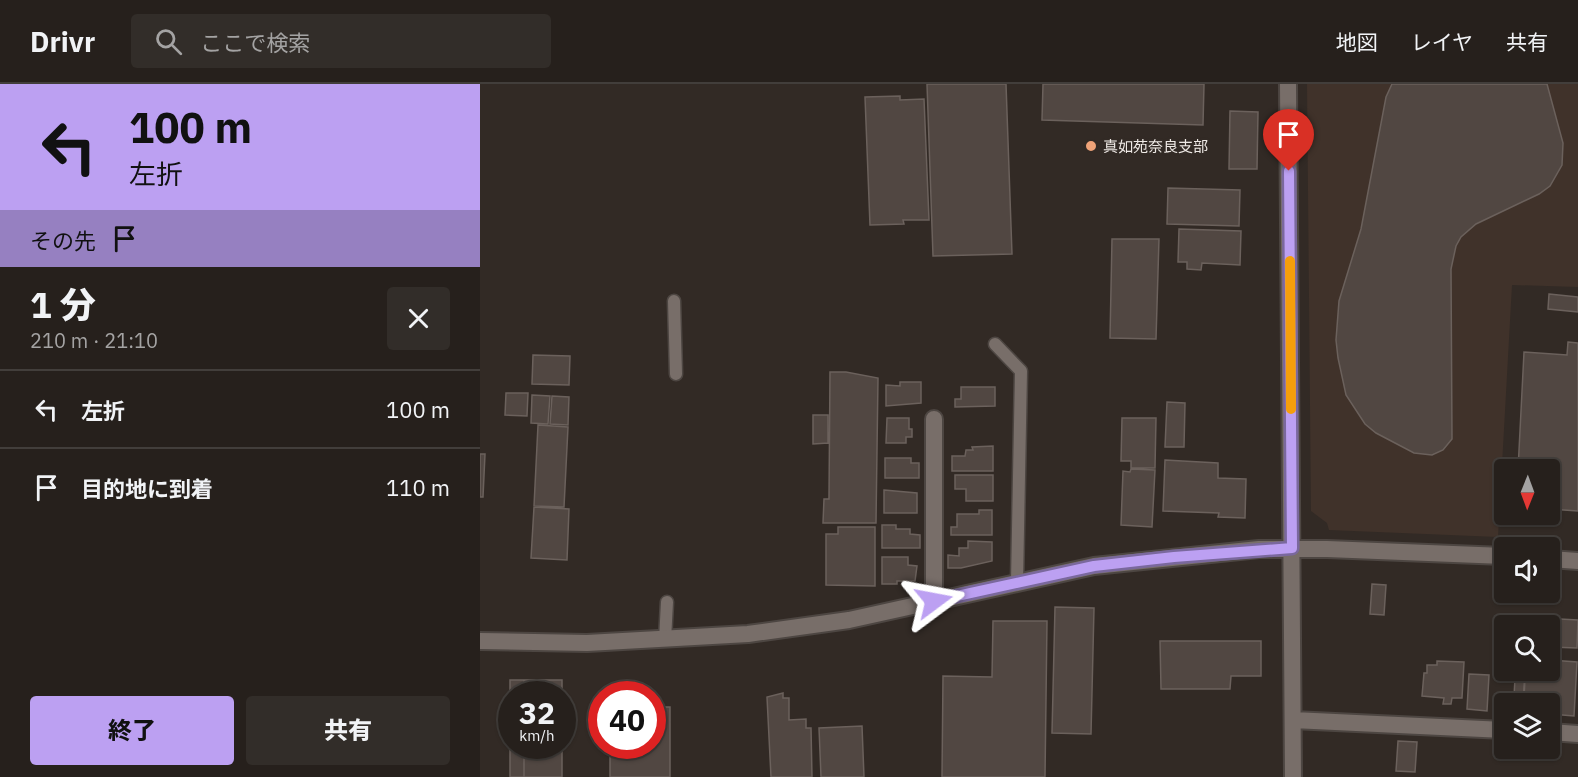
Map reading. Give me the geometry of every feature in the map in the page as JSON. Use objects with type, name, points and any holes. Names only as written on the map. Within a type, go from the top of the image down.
[{"type":"street","points":[[1288,84],[1293,777]]},
{"type":"street","points":[[934,419],[934,601]]},
{"type":"street","points":[[480,641],[587,643],[748,634],[849,620],[1094,566],[1185,556],[1292,548],[1494,556]]},
{"type":"street","points":[[1560,560],[1578,561]]},
{"type":"street","points":[[1293,720],[1494,730]]},
{"type":"street","points":[[1560,733],[1578,734]]},
{"type":"lane","points":[[674,302],[676,374]]},
{"type":"lane","points":[[995,344],[1021,371],[1017,582]]},
{"type":"lane","points":[[665,640],[667,602]]},
{"type":"shaded area","points":[[1307,84],[1578,84],[1578,287],[1512,285],[1502,459],[1494,459],[1494,525],[1499,525],[1498,537],[1329,530],[1327,523],[1311,511]]},
{"type":"building","points":[[927,84],[1006,84],[1012,254],[933,256]]},
{"type":"building","points":[[1043,84],[1204,84],[1203,125],[1042,120]]},
{"type":"building","points":[[1392,84],[1547,84],[1563,143],[1562,165],[1550,186],[1539,194],[1476,224],[1461,237],[1456,246],[1451,269],[1452,439],[1443,450],[1432,455],[1414,453],[1376,433],[1365,424],[1346,395],[1336,340],[1339,301],[1361,229],[1386,97]]},
{"type":"building","points":[[900,96],[900,100],[924,99],[929,220],[903,220],[904,224],[870,225],[865,97]]},
{"type":"building","points":[[1230,111],[1258,112],[1257,169],[1229,169]]},
{"type":"building","points":[[1168,188],[1240,190],[1239,226],[1167,224]]},
{"type":"building","points":[[1179,229],[1241,231],[1240,265],[1202,263],[1201,270],[1187,269],[1187,262],[1178,262]]},
{"type":"building","points":[[1112,239],[1159,239],[1156,339],[1110,338]]},
{"type":"building","points":[[1549,294],[1578,297],[1578,312],[1548,309]]},
{"type":"building","points":[[1568,342],[1578,343],[1578,511],[1560,510],[1560,459],[1519,459],[1524,352],[1567,355]]},
{"type":"building","points":[[533,355],[570,356],[569,385],[532,384]]},
{"type":"building","points":[[830,372],[846,372],[878,378],[876,523],[823,523],[824,499],[829,499]]},
{"type":"building","points":[[900,382],[921,382],[921,403],[886,406],[886,385],[900,386]]},
{"type":"building","points":[[961,387],[995,387],[995,406],[955,407],[955,399],[961,399]]},
{"type":"building","points":[[506,393],[528,393],[527,416],[505,415]]},
{"type":"building","points":[[532,395],[550,396],[548,424],[531,423]]},
{"type":"building","points":[[552,396],[569,397],[568,425],[550,424]]},
{"type":"building","points":[[1167,402],[1185,403],[1184,447],[1165,447]]},
{"type":"building","points":[[813,415],[828,415],[828,443],[813,444]]},
{"type":"building","points":[[887,418],[909,418],[912,437],[906,437],[906,443],[886,443]]},
{"type":"building","points":[[1122,418],[1156,418],[1155,468],[1131,468],[1131,461],[1121,461]]},
{"type":"building","points":[[538,425],[568,427],[564,507],[534,506]]},
{"type":"building","points":[[993,446],[993,471],[952,471],[952,456],[965,456],[966,450],[973,450],[972,447]]},
{"type":"building","points":[[480,454],[485,454],[483,497],[480,497]]},
{"type":"building","points":[[885,458],[911,458],[911,463],[919,463],[919,478],[885,478]]},
{"type":"building","points":[[1165,460],[1218,463],[1218,478],[1246,479],[1245,518],[1218,517],[1219,513],[1163,511]]},
{"type":"building","points":[[1131,469],[1155,470],[1152,527],[1121,525],[1123,471],[1130,472]]},
{"type":"building","points":[[955,475],[993,475],[993,501],[966,501],[966,489],[955,489]]},
{"type":"building","points":[[884,490],[917,493],[917,513],[884,513]]},
{"type":"building","points":[[534,507],[569,509],[567,560],[531,558]]},
{"type":"building","points":[[979,510],[992,510],[992,535],[951,535],[951,527],[957,527],[957,514],[979,514]]},
{"type":"building","points":[[882,525],[896,525],[896,529],[910,529],[910,534],[920,535],[920,548],[882,548]]},
{"type":"building","points":[[838,527],[875,527],[875,586],[826,585],[826,534],[838,534]]},
{"type":"building","points":[[968,541],[992,542],[992,561],[961,568],[948,568],[948,555],[959,556],[959,548],[968,548]]},
{"type":"building","points":[[882,557],[908,557],[908,565],[917,566],[915,581],[882,584]]},
{"type":"building","points":[[1372,584],[1386,585],[1384,615],[1370,614]]},
{"type":"building","points":[[1055,607],[1094,608],[1091,734],[1052,733]]},
{"type":"building","points":[[1560,619],[1578,620],[1577,648],[1560,647]]},
{"type":"building","points":[[993,621],[1047,621],[1045,777],[942,777],[943,676],[992,677]]},
{"type":"building","points":[[1160,641],[1261,641],[1261,676],[1231,676],[1230,689],[1161,689]]},
{"type":"building","points":[[1437,661],[1464,662],[1462,698],[1452,698],[1451,704],[1443,704],[1444,698],[1422,696],[1427,665],[1437,665]]},
{"type":"building","points":[[1560,661],[1577,662],[1574,716],[1560,715],[1560,693],[1524,693],[1524,681],[1560,681]]},
{"type":"building","points":[[1469,674],[1489,675],[1487,711],[1467,709]]},
{"type":"building","points":[[524,680],[562,680],[562,681]]},
{"type":"building","points":[[1515,681],[1525,681],[1524,693],[1514,693]]},
{"type":"building","points":[[783,693],[783,698],[789,698],[789,720],[806,719],[806,728],[811,728],[812,777],[771,777],[767,697]]},
{"type":"building","points":[[666,707],[670,707],[670,777],[610,777],[610,759],[666,759]]},
{"type":"building","points":[[862,726],[864,777],[821,777],[819,728]]},
{"type":"building","points":[[1398,741],[1417,742],[1415,772],[1396,771]]},
{"type":"building","points":[[510,759],[524,759],[524,777],[510,777]]},
{"type":"building","points":[[524,759],[562,759],[562,777],[524,777]]},
{"type":"slow traffic","points":[[1290,261],[1291,409]]},
{"type":"place","name":"真如苑奈良支部","points":[[1091,146]]},
{"type":"route","points":[[934,601],[1094,566],[1259,549],[1292,548],[1289,171]]}]
